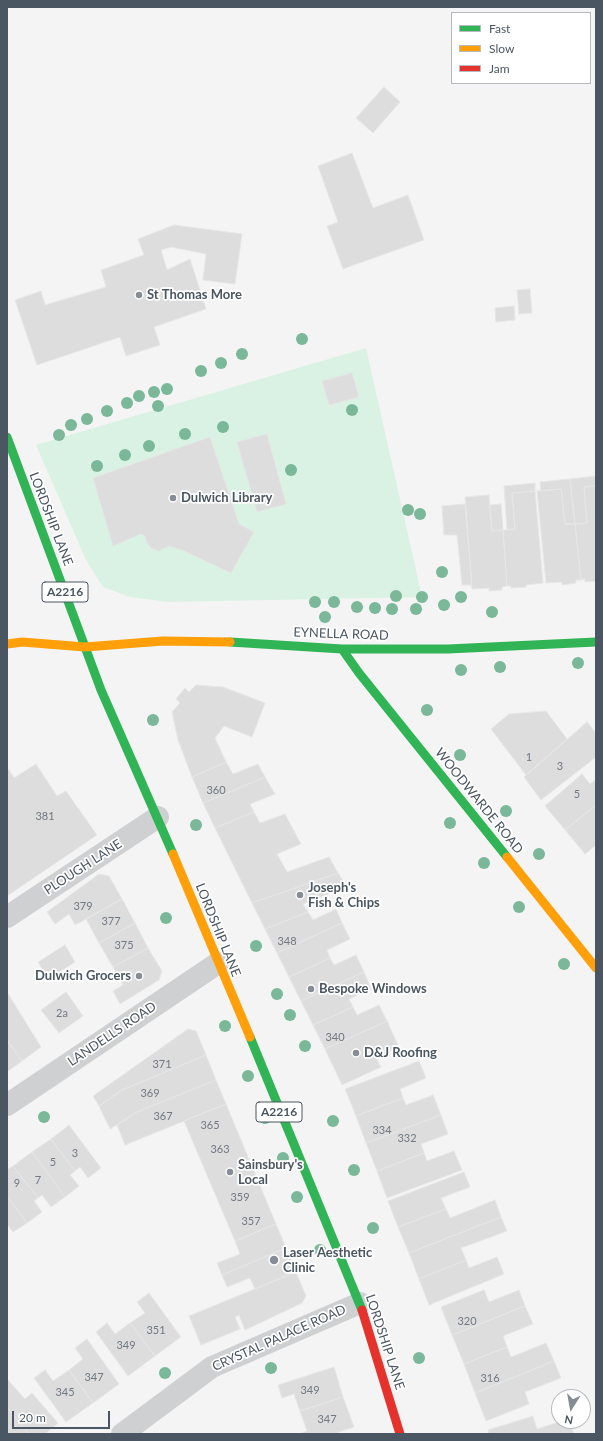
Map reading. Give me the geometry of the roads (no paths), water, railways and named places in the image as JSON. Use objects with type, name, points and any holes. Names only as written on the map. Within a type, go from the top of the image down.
[{"type":"main road","name":"LORDSHIP LANE","points":[[7,437],[42,537],[58,573],[101,690],[158,817],[360,1302],[400,1434]]},
{"type":"main road","name":"EYNELLA ROAD","points":[[7,644],[22,642],[85,647],[163,641],[231,642],[342,649],[448,649],[596,642]]},
{"type":"main road","name":"WOODWARDE ROAD","points":[[342,649],[358,673],[596,968]]},
{"type":"street","name":"PLOUGH LANE","points":[[7,917],[158,817]]},
{"type":"street","name":"LANDELLS ROAD","points":[[7,1105],[218,963]]},
{"type":"street","name":"CRYSTAL PALACE ROAD","points":[[122,1434],[212,1367],[360,1302]]},
{"type":"place","name":"St Thomas More","points":[[139,295]]},
{"type":"place","name":"Dulwich Library","points":[[173,498]]},
{"type":"place","name":"Joseph's Fish & Chips","points":[[300,895]]},
{"type":"place","name":"Dulwich Grocers","points":[[139,976]]},
{"type":"place","name":"Bespoke Windows","points":[[311,989]]},
{"type":"place","name":"D&J Roofing","points":[[356,1053]]},
{"type":"place","name":"Sainsbury's Local","points":[[230,1172]]},
{"type":"place","name":"Laser Aesthetic Clinic","points":[[274,1260]]}]
